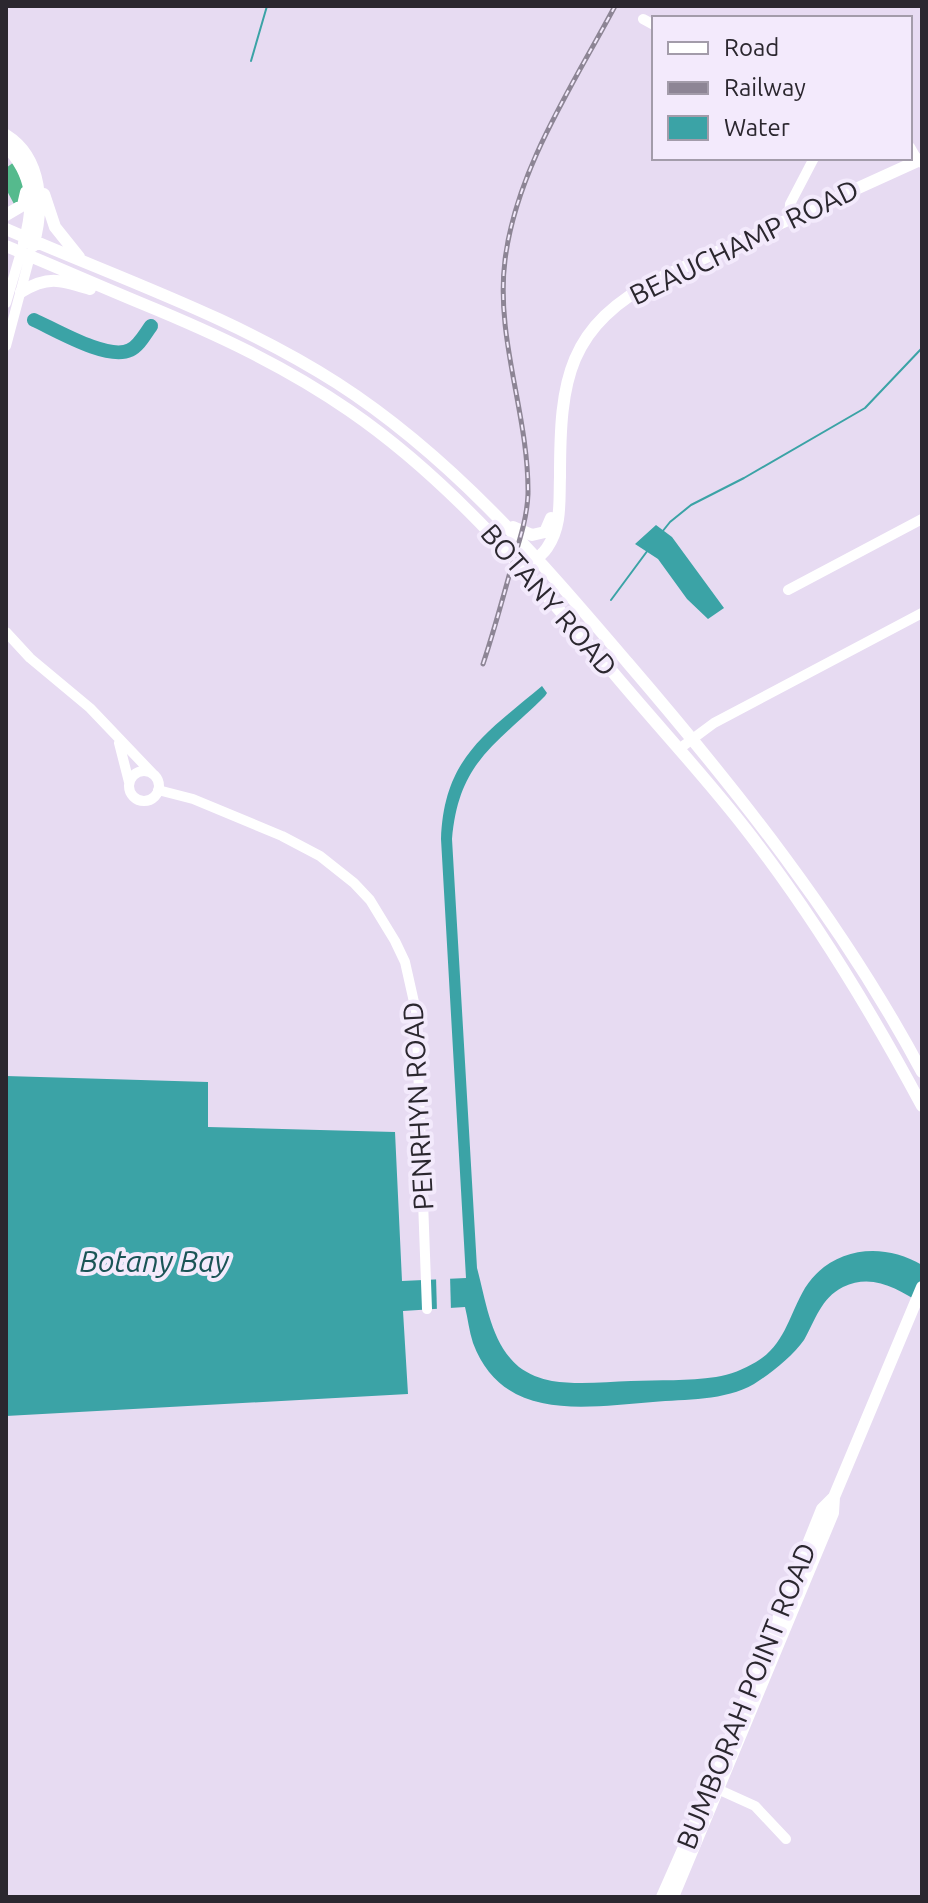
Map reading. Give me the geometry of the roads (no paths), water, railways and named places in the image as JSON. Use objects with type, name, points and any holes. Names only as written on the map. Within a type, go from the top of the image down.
[{"type":"main road","points":[[6,135],[27,156],[55,227],[81,260]]},
{"type":"main road","points":[[6,146],[25,172],[30,193],[30,239]]},
{"type":"main road","points":[[6,215],[19,208],[25,200],[25,184],[16,159]]},
{"type":"main road","name":"BEAUCHAMP ROAD","points":[[530,563],[547,548],[557,527],[561,506],[560,419],[565,386],[573,362],[592,329],[632,292],[921,161]]},
{"type":"main road","points":[[26,254],[39,215],[36,177]]},
{"type":"main road","name":"BOTANY ROAD","points":[[6,229],[242,330],[337,383],[415,440],[464,481],[504,521],[530,563],[744,826],[822,935],[882,1032],[922,1106]]},
{"type":"main road","name":"BOTANY ROAD","points":[[6,246],[260,356],[349,410],[421,466],[499,541],[530,563],[692,738],[796,870],[847,945],[922,1072]]},
{"type":"main road","points":[[21,292],[49,279],[143,304]]},
{"type":"main road","points":[[504,521],[524,533],[536,535],[545,532],[551,523],[554,498],[559,487]]},
{"type":"main road","name":"BUMBORAH POINT ROAD","points":[[673,1897],[784,1618],[833,1513],[834,1497],[920,1294]]},
{"type":"main road","name":"BUMBORAH POINT ROAD","points":[[662,1897],[715,1788]]},
{"type":"street","points":[[789,219],[790,204],[813,160]]},
{"type":"street","points":[[6,346],[21,292],[26,254]]},
{"type":"street","points":[[6,303],[26,254]]},
{"type":"street","points":[[788,590],[922,519]]},
{"type":"street","points":[[679,749],[714,723],[922,613]]},
{"type":"street","points":[[6,632],[30,658],[90,708],[153,774],[158,790]]},
{"type":"street","points":[[117,737],[129,782]]},
{"type":"street","points":[[129,782],[139,772],[153,774]]},
{"type":"street","name":"PENRHYN ROAD","points":[[129,782],[131,793],[140,800],[151,799],[158,790],[193,799],[313,852],[354,883],[385,921],[405,962],[416,1011],[427,1309]]},
{"type":"street","points":[[715,1788],[755,1806],[786,1839]]},
{"type":"water","points":[[656,525],[672,537],[724,608],[708,619],[687,599],[658,559],[635,544]]},
{"type":"water","name":"Botany Bay","points":[[542,686],[547,693],[545,696],[495,743],[471,773],[462,791],[452,839],[477,1268],[491,1321],[502,1346],[523,1370],[552,1381],[684,1380],[726,1375],[766,1355],[780,1338],[805,1288],[816,1274],[843,1256],[858,1252],[890,1253],[922,1265],[922,1304],[894,1288],[875,1282],[843,1287],[829,1297],[804,1340],[774,1370],[743,1390],[705,1398],[574,1407],[525,1398],[504,1387],[487,1369],[473,1343],[465,1307],[403,1311],[408,1394],[6,1416],[6,1076],[208,1082],[208,1127],[395,1132],[402,1281],[466,1278],[441,839],[444,811],[450,788],[471,750]]},
{"type":"waterway","points":[[251,61],[267,6]]},
{"type":"waterway","points":[[34,320],[82,343],[120,352],[136,346],[151,326]]},
{"type":"waterway","points":[[662,532],[691,505],[865,408],[922,348]]},
{"type":"waterway","points":[[611,600],[648,550]]},
{"type":"railway","points":[[483,664],[522,530],[528,494],[527,465],[508,348],[503,289],[511,226],[521,193],[548,129],[615,6]]}]
